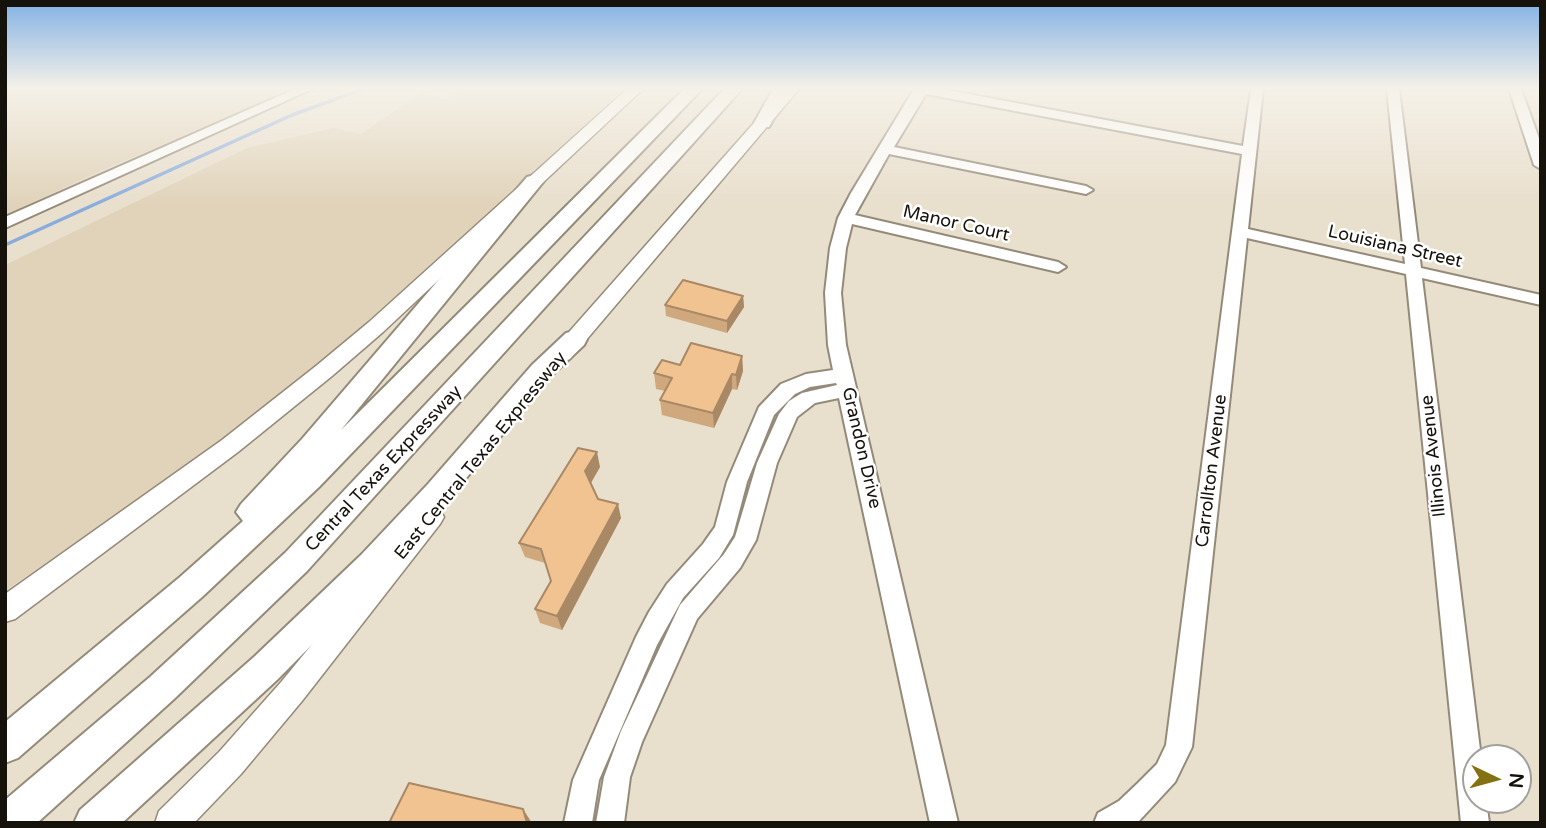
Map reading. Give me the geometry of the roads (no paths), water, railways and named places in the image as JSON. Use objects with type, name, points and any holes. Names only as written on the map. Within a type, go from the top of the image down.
[{"type":"highway","points":[[18,735],[191,587],[309,480],[656,128]]},
{"type":"highway","name":"Central Texas Expressway","points":[[8,823],[162,688],[296,562],[698,128]]},
{"type":"highway","points":[[18,735],[240,523],[312,446],[534,181]]},
{"type":"highway","points":[[93,823],[152,773],[266,668],[372,564],[438,492],[541,371],[575,339]]},
{"type":"main road","points":[[5,610],[230,446],[324,371],[594,128]]},
{"type":"main road","name":"East Central Texas Expressway","points":[[171,823],[230,763],[292,691],[522,402],[759,128]]},
{"type":"street","points":[[5,223],[215,128]]},
{"type":"street","name":"Grandon Drive","points":[[898,128],[858,193],[846,218],[838,248],[833,293],[837,345],[944,823]]},
{"type":"street","points":[[1124,128],[1249,151]]},
{"type":"street","name":"Carrollton Avenue","points":[[1108,823],[1129,811],[1148,793],[1166,773],[1179,747],[1252,128]]},
{"type":"street","name":"Illinois Avenue","points":[[1397,128],[1475,823]]},
{"type":"street","points":[[1529,128],[1541,165]]},
{"type":"street","points":[[885,149],[1086,190]]},
{"type":"street","name":"Manor Court","points":[[846,218],[1058,267]]},
{"type":"street","name":"Louisiana Street","points":[[1240,232],[1541,300]]},
{"type":"street","points":[[578,823],[586,780],[657,619],[675,591],[711,551],[725,529],[746,493],[771,427],[796,406],[846,382]]},
{"type":"street","points":[[610,823],[617,777],[630,740],[688,612],[732,561],[745,540],[754,512],[746,493]]},
{"type":"street","points":[[645,645],[672,647]]},
{"type":"street","points":[[605,733],[630,740]]},
{"type":"waterway","points":[[5,245],[264,128]]}]
